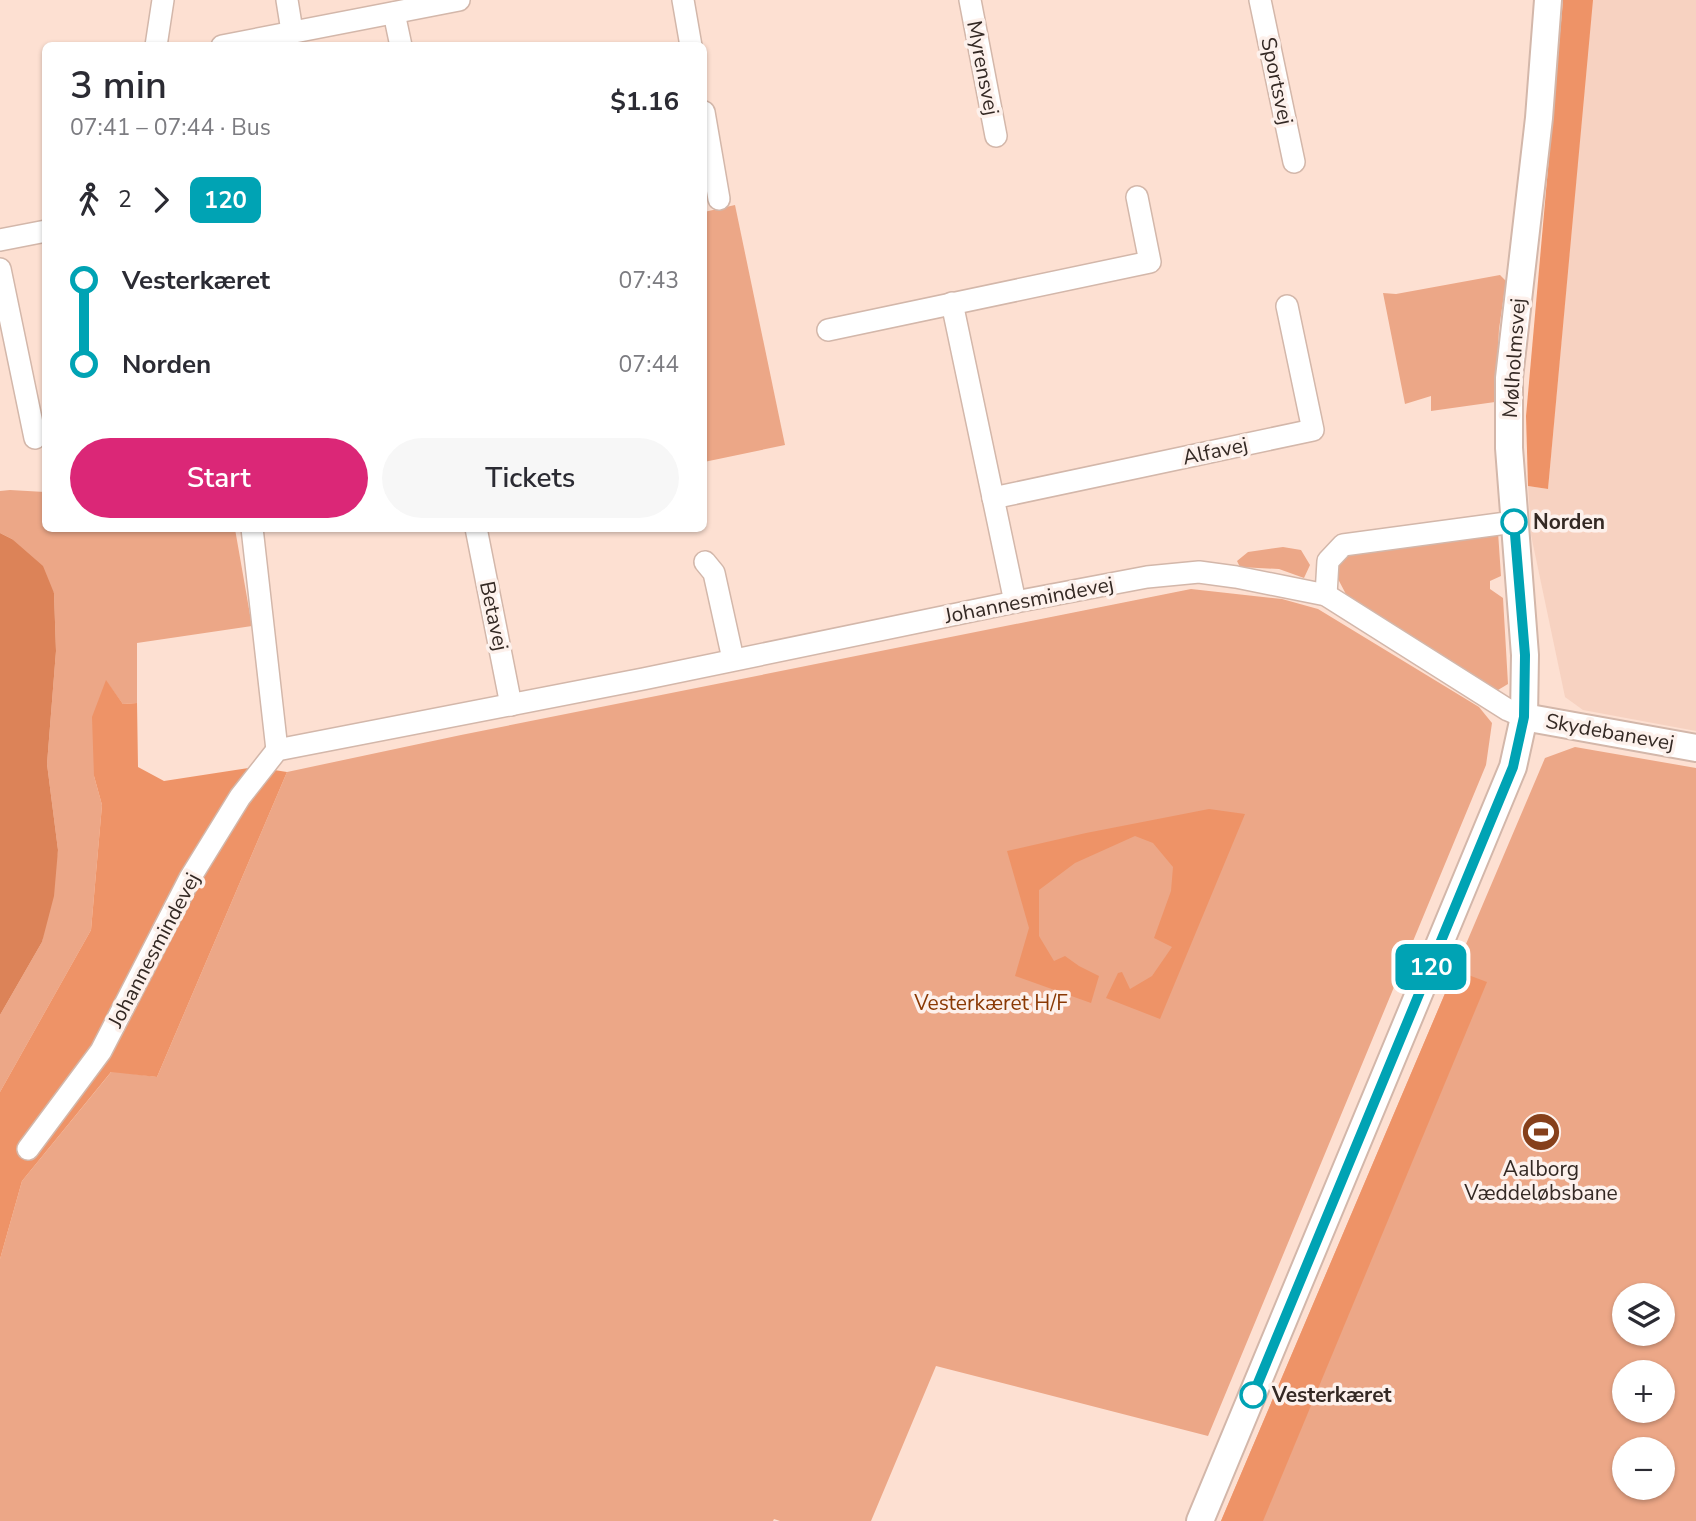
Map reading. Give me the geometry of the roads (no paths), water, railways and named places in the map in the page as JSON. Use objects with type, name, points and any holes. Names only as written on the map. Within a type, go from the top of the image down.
[{"type":"street","points":[[157,42],[163,0]]},
{"type":"street","points":[[287,0],[292,31]]},
{"type":"street","points":[[241,42],[459,0]]},
{"type":"street","points":[[683,0],[690,42]]},
{"type":"street","name":"Myrensvej","points":[[970,0],[996,136]]},
{"type":"street","name":"Sportsvej","points":[[1260,0],[1294,162]]},
{"type":"street","name":"Mølholmsvej","points":[[1200,1521],[1513,767],[1524,717],[1525,655],[1509,448],[1509,378],[1537,131],[1548,0]]},
{"type":"street","points":[[394,13],[400,42]]},
{"type":"street","points":[[707,130],[719,199]]},
{"type":"street","points":[[828,330],[1150,262],[1137,197]]},
{"type":"street","points":[[0,240],[42,232]]},
{"type":"street","points":[[0,269],[35,439]]},
{"type":"street","points":[[952,303],[1015,602]]},
{"type":"street","name":"Alfavej","points":[[993,498],[1313,430],[1287,306]]},
{"type":"street","points":[[1326,595],[1328,561],[1343,545],[1514,522]]},
{"type":"street","points":[[252,532],[277,750]]},
{"type":"street","name":"Betavej","points":[[477,532],[511,705]]},
{"type":"street","points":[[705,562],[714,573],[733,659]]},
{"type":"street","name":"Johannesmindevej","points":[[28,1149],[101,1051],[190,878],[240,797],[277,750],[1015,602],[1147,577],[1199,572],[1326,595],[1508,710],[1524,717]]},
{"type":"street","name":"Skydebanevej","points":[[1524,717],[1696,748]]},
{"type":"place","name":"Norden","points":[[1514,522]]},
{"type":"place","name":"Aalborg Væddeløbsbane","points":[[1541,1132]]},
{"type":"place","name":"Vesterkæret","points":[[1253,1395]]},
{"type":"park label","name":"Vesterkæret H/F","points":[[991,1003]]}]
